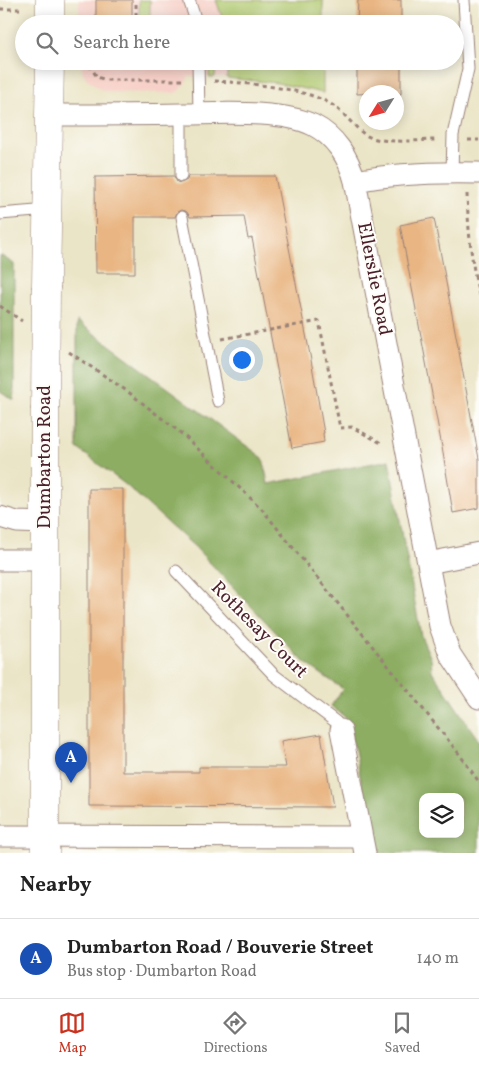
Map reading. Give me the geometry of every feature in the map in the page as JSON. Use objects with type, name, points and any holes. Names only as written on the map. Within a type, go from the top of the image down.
[{"type":"main road","points":[[50,0],[50,15]]},
{"type":"main road","name":"Dumbarton Road","points":[[45,845],[46,286],[50,70]]},
{"type":"street","name":"Ellerslie Road","points":[[50,115],[264,115],[312,124],[339,146],[347,158],[355,181],[438,620],[444,640],[456,665],[479,698]]},
{"type":"street","points":[[355,181],[385,175],[414,173],[479,173]]},
{"type":"street","points":[[0,517],[17,522],[45,523]]},
{"type":"street","points":[[428,563],[479,553]]},
{"type":"street","points":[[0,560],[45,560]]},
{"type":"street","points":[[0,836],[45,845],[363,845],[341,730]]},
{"type":"lane","points":[[189,0],[194,15]]},
{"type":"lane","points":[[452,173],[453,135],[468,69],[464,0]]},
{"type":"lane","points":[[181,176],[197,70]]},
{"type":"lane","points":[[0,214],[48,210]]},
{"type":"lane","points":[[182,217],[218,401]]},
{"type":"lane","name":"Rothesay Court","points":[[176,571],[274,675],[336,722],[341,730]]},
{"type":"path","points":[[136,0],[136,15]]},
{"type":"path","points":[[0,9],[20,9]]},
{"type":"path","points":[[475,276],[479,295]]},
{"type":"path","points":[[0,306],[24,322]]},
{"type":"path","points":[[206,342],[320,321],[340,428],[352,427],[408,457]]},
{"type":"path","points":[[64,348],[127,391],[182,434],[261,508],[454,747],[479,782]]},
{"type":"shaded area","points":[[79,0],[221,0],[226,15],[79,15]]},
{"type":"shaded area","points":[[82,70],[233,70],[233,78],[189,76],[184,86],[177,92],[172,93],[110,92],[100,89],[87,79]]},
{"type":"green space","points":[[139,0],[150,0],[150,15],[139,15]]},
{"type":"green space","points":[[216,0],[323,0],[323,15],[221,15]]},
{"type":"green space","points":[[209,70],[216,70],[215,77],[209,77]]},
{"type":"green space","points":[[227,70],[323,70],[323,93],[278,83],[227,78]]},
{"type":"green space","points":[[0,255],[14,264],[14,400],[0,391]]},
{"type":"green space","points":[[77,321],[263,458],[268,484],[389,460],[421,636],[431,659],[432,671],[479,741],[479,853],[375,853],[355,750],[345,717],[331,706],[343,689],[304,662],[195,547],[126,485],[77,448]]},
{"type":"building","points":[[96,0],[132,0],[132,15],[96,15]]},
{"type":"building","points":[[358,0],[401,0],[401,15],[357,15]]},
{"type":"building","points":[[357,70],[401,70],[401,85],[359,85],[359,94],[357,94]]},
{"type":"building","points":[[174,176],[177,182],[181,183],[187,180],[188,176],[275,176],[311,360],[324,442],[292,448],[252,238],[248,239],[244,216],[190,217],[187,212],[181,210],[177,212],[175,217],[135,217],[135,273],[96,273],[95,177]]},
{"type":"building","points":[[434,218],[479,459],[479,508],[453,513],[400,225]]},
{"type":"building","points":[[89,489],[123,489],[123,772],[199,772],[199,767],[286,767],[281,741],[321,734],[333,807],[89,806]]},
{"type":"place","name":"Dumbarton Road / Bouverie Street","points":[[71,783]]}]
